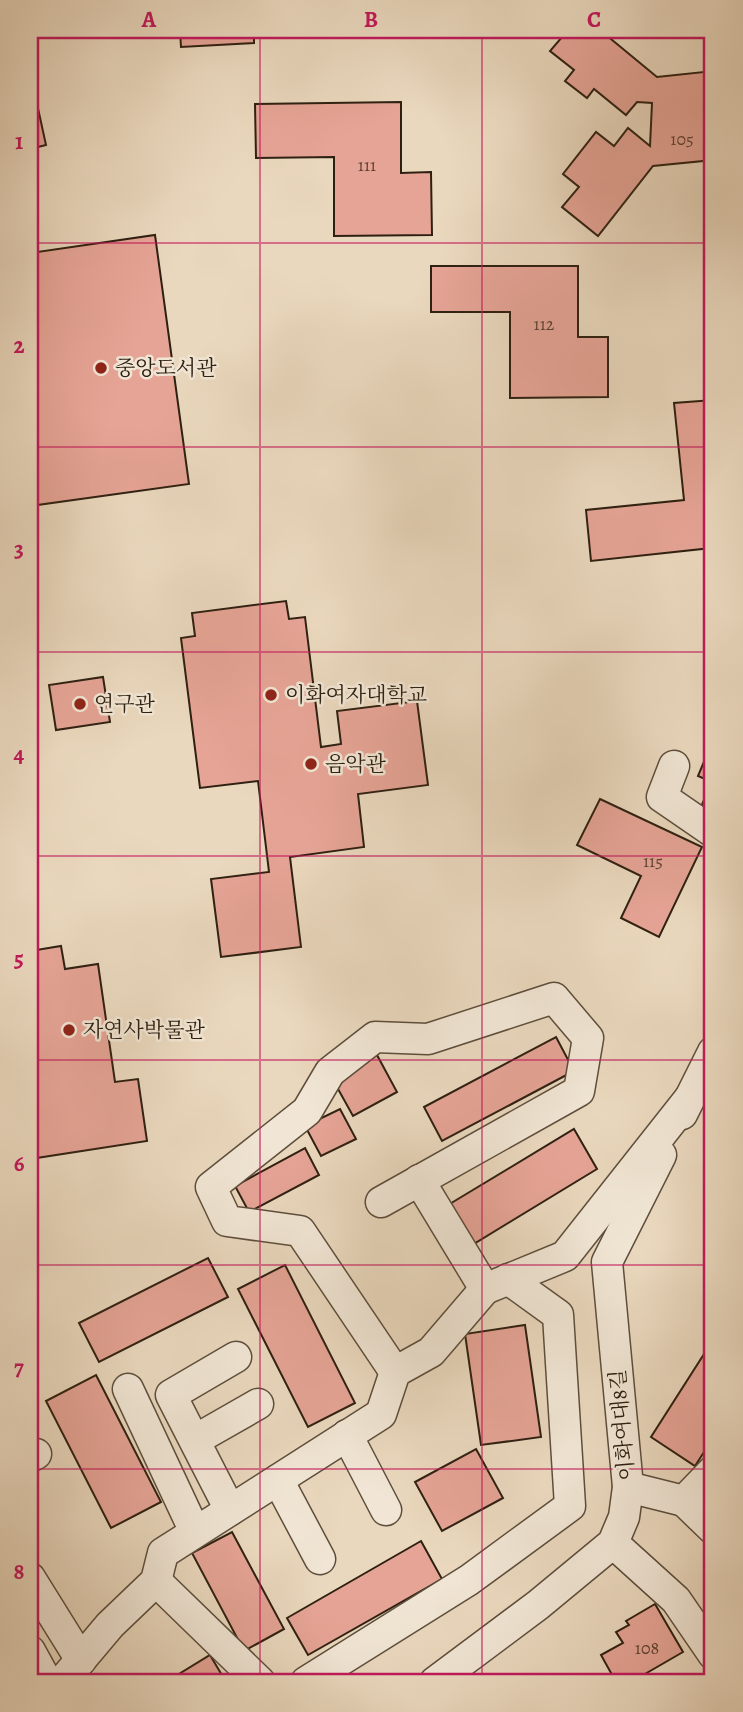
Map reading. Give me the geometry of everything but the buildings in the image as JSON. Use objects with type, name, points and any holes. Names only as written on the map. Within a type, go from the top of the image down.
[{"type":"street","points":[[674,766],[662,797],[713,832]]},
{"type":"street","points":[[381,1202],[579,1091],[588,1038],[554,998],[428,1040],[375,1037],[330,1072],[307,1111],[211,1187],[227,1221],[300,1231],[395,1373]]},
{"type":"street","points":[[30,1578],[71,1671],[110,1625],[156,1581],[163,1553],[380,1414],[395,1373],[431,1352],[496,1284],[565,1256],[689,1099],[713,1052]]},
{"type":"street","name":"이화여대8길","points":[[613,1543],[624,1517],[628,1487],[607,1262],[689,1099]]},
{"type":"street","points":[[306,1682],[469,1580],[569,1506],[558,1315],[496,1284],[419,1180]]},
{"type":"street","points":[[230,1510],[171,1395],[236,1357]]},
{"type":"street","points":[[128,1389],[195,1532]]},
{"type":"street","points":[[195,1440],[258,1404]]},
{"type":"street","points":[[347,1435],[386,1510]]},
{"type":"street","points":[[684,1501],[713,1471]]},
{"type":"street","points":[[278,1480],[320,1559]]},
{"type":"street","points":[[628,1487],[684,1501],[713,1530]]},
{"type":"street","points":[[435,1682],[538,1605],[613,1543],[676,1600],[713,1654]]},
{"type":"street","points":[[156,1581],[260,1682]]},
{"type":"street","points":[[30,1651],[47,1682]]},
{"type":"place","name":"중앙도서관","points":[[101,368]]},
{"type":"place","name":"이화여자대학교","points":[[271,695]]},
{"type":"place","name":"연구관","points":[[80,704]]},
{"type":"place","name":"음악관","points":[[311,764]]},
{"type":"place","name":"자연사박물관","points":[[69,1030]]}]
